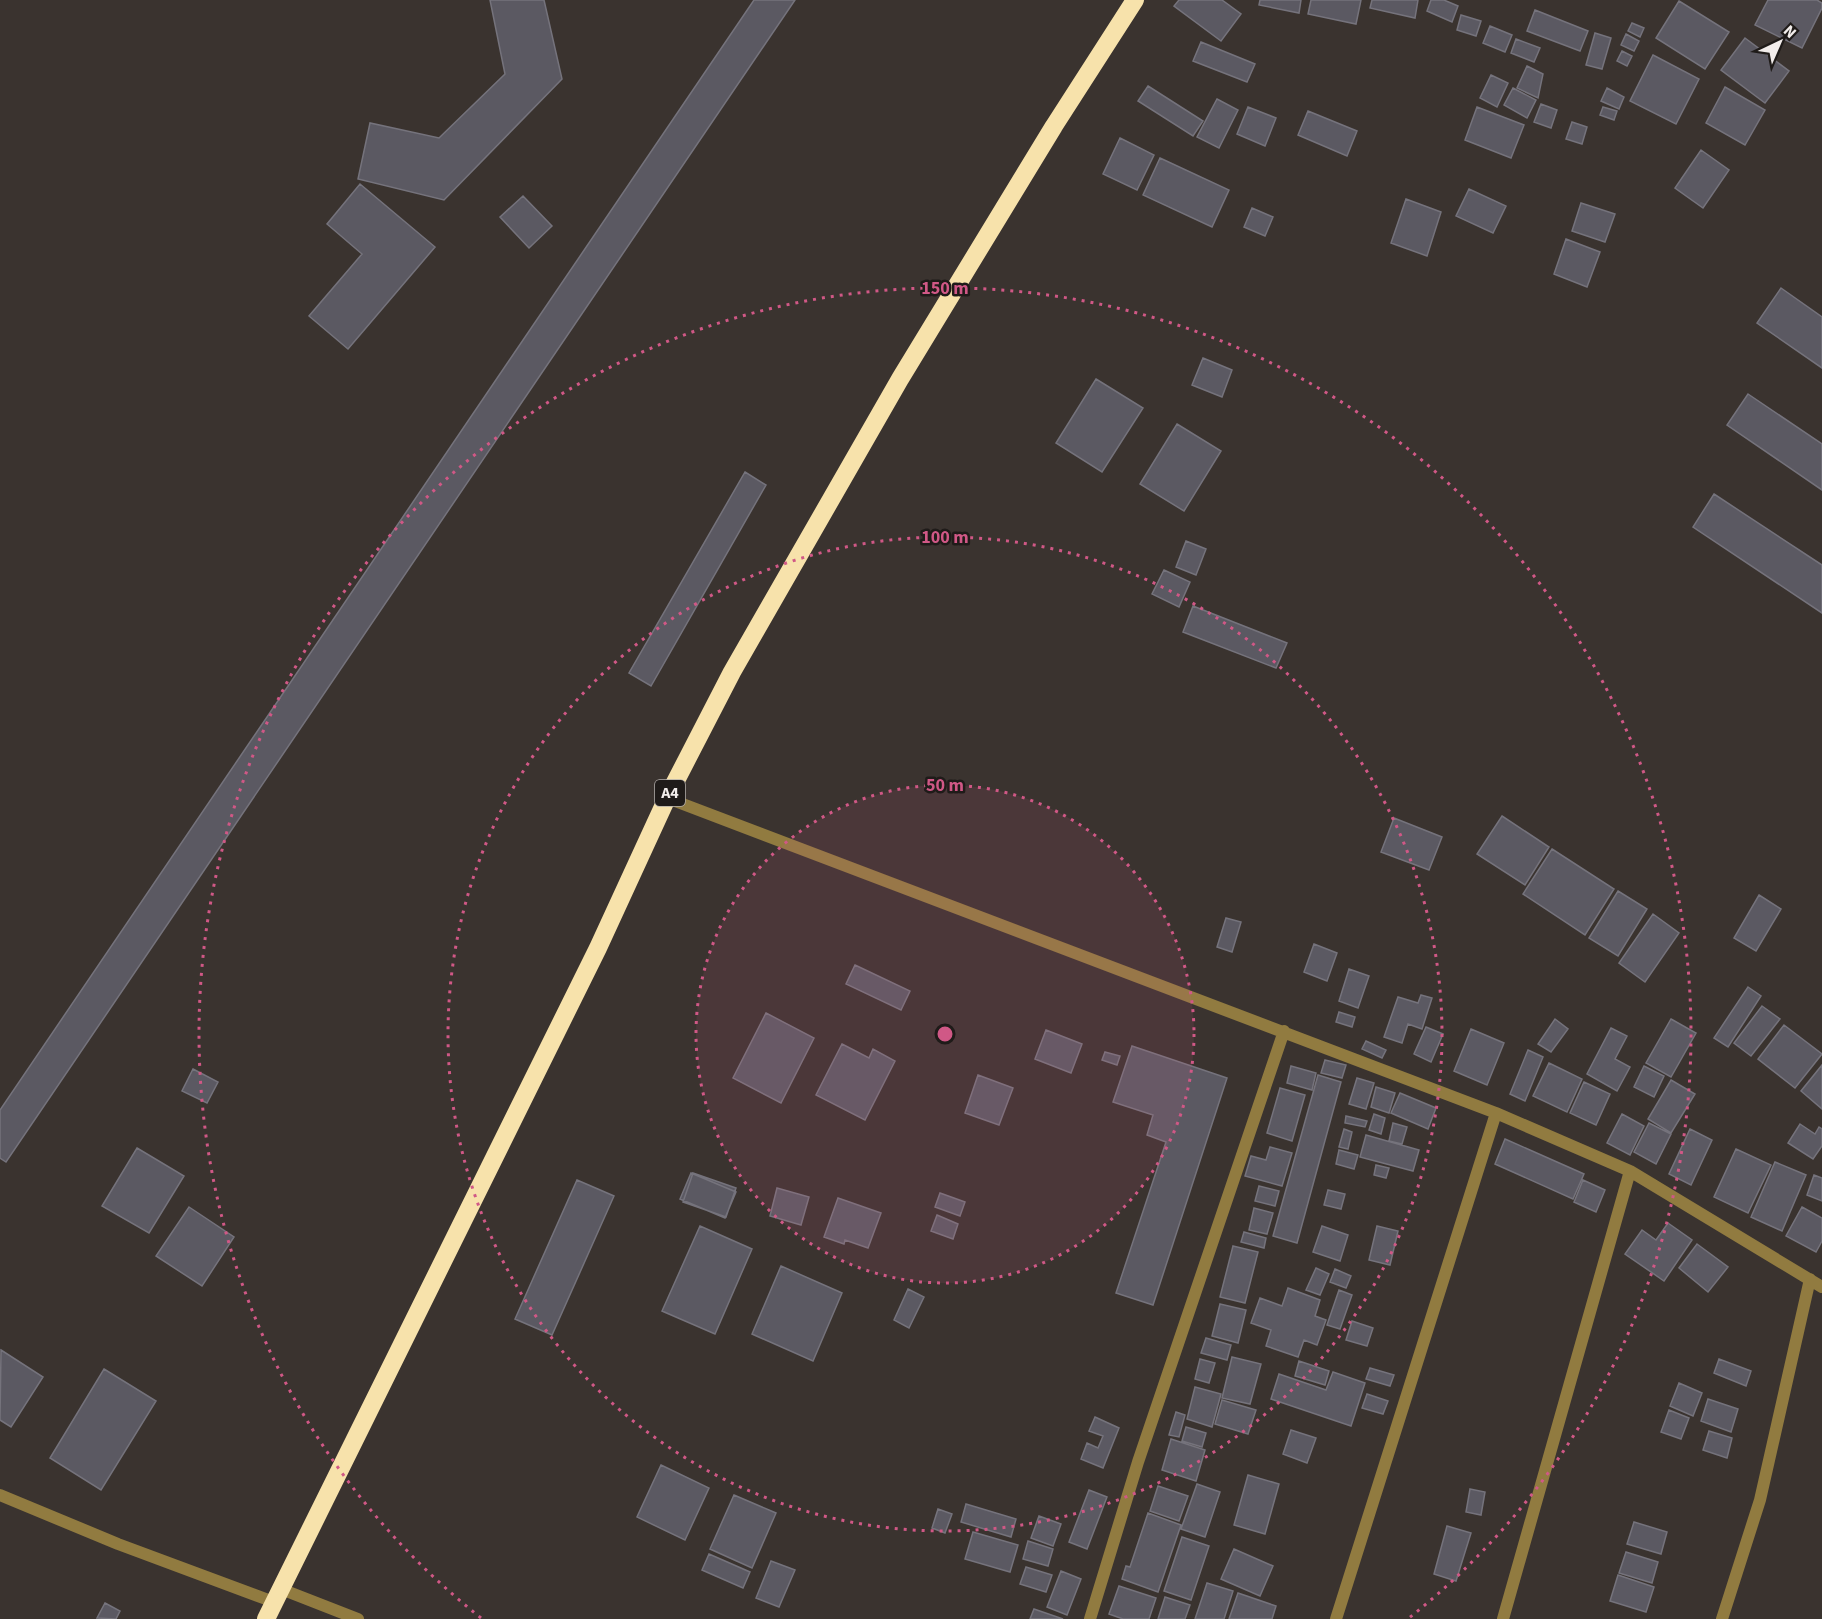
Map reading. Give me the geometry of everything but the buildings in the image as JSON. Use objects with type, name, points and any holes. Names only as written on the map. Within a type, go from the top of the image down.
[{"type":"highway","name":"A4","points":[[266,1619],[598,948],[667,798],[732,672],[900,379],[1054,126],[1135,0]]},
{"type":"street","points":[[667,798],[1284,1030],[1496,1113],[1630,1171],[1822,1287]]},
{"type":"street","points":[[1090,1619],[1138,1462],[1284,1030]]},
{"type":"street","points":[[1336,1619],[1496,1113]]},
{"type":"street","points":[[1503,1619],[1630,1171]]},
{"type":"street","points":[[1722,1619],[1760,1500],[1810,1279]]},
{"type":"street","points":[[0,1495],[118,1544],[278,1596],[358,1619]]}]
